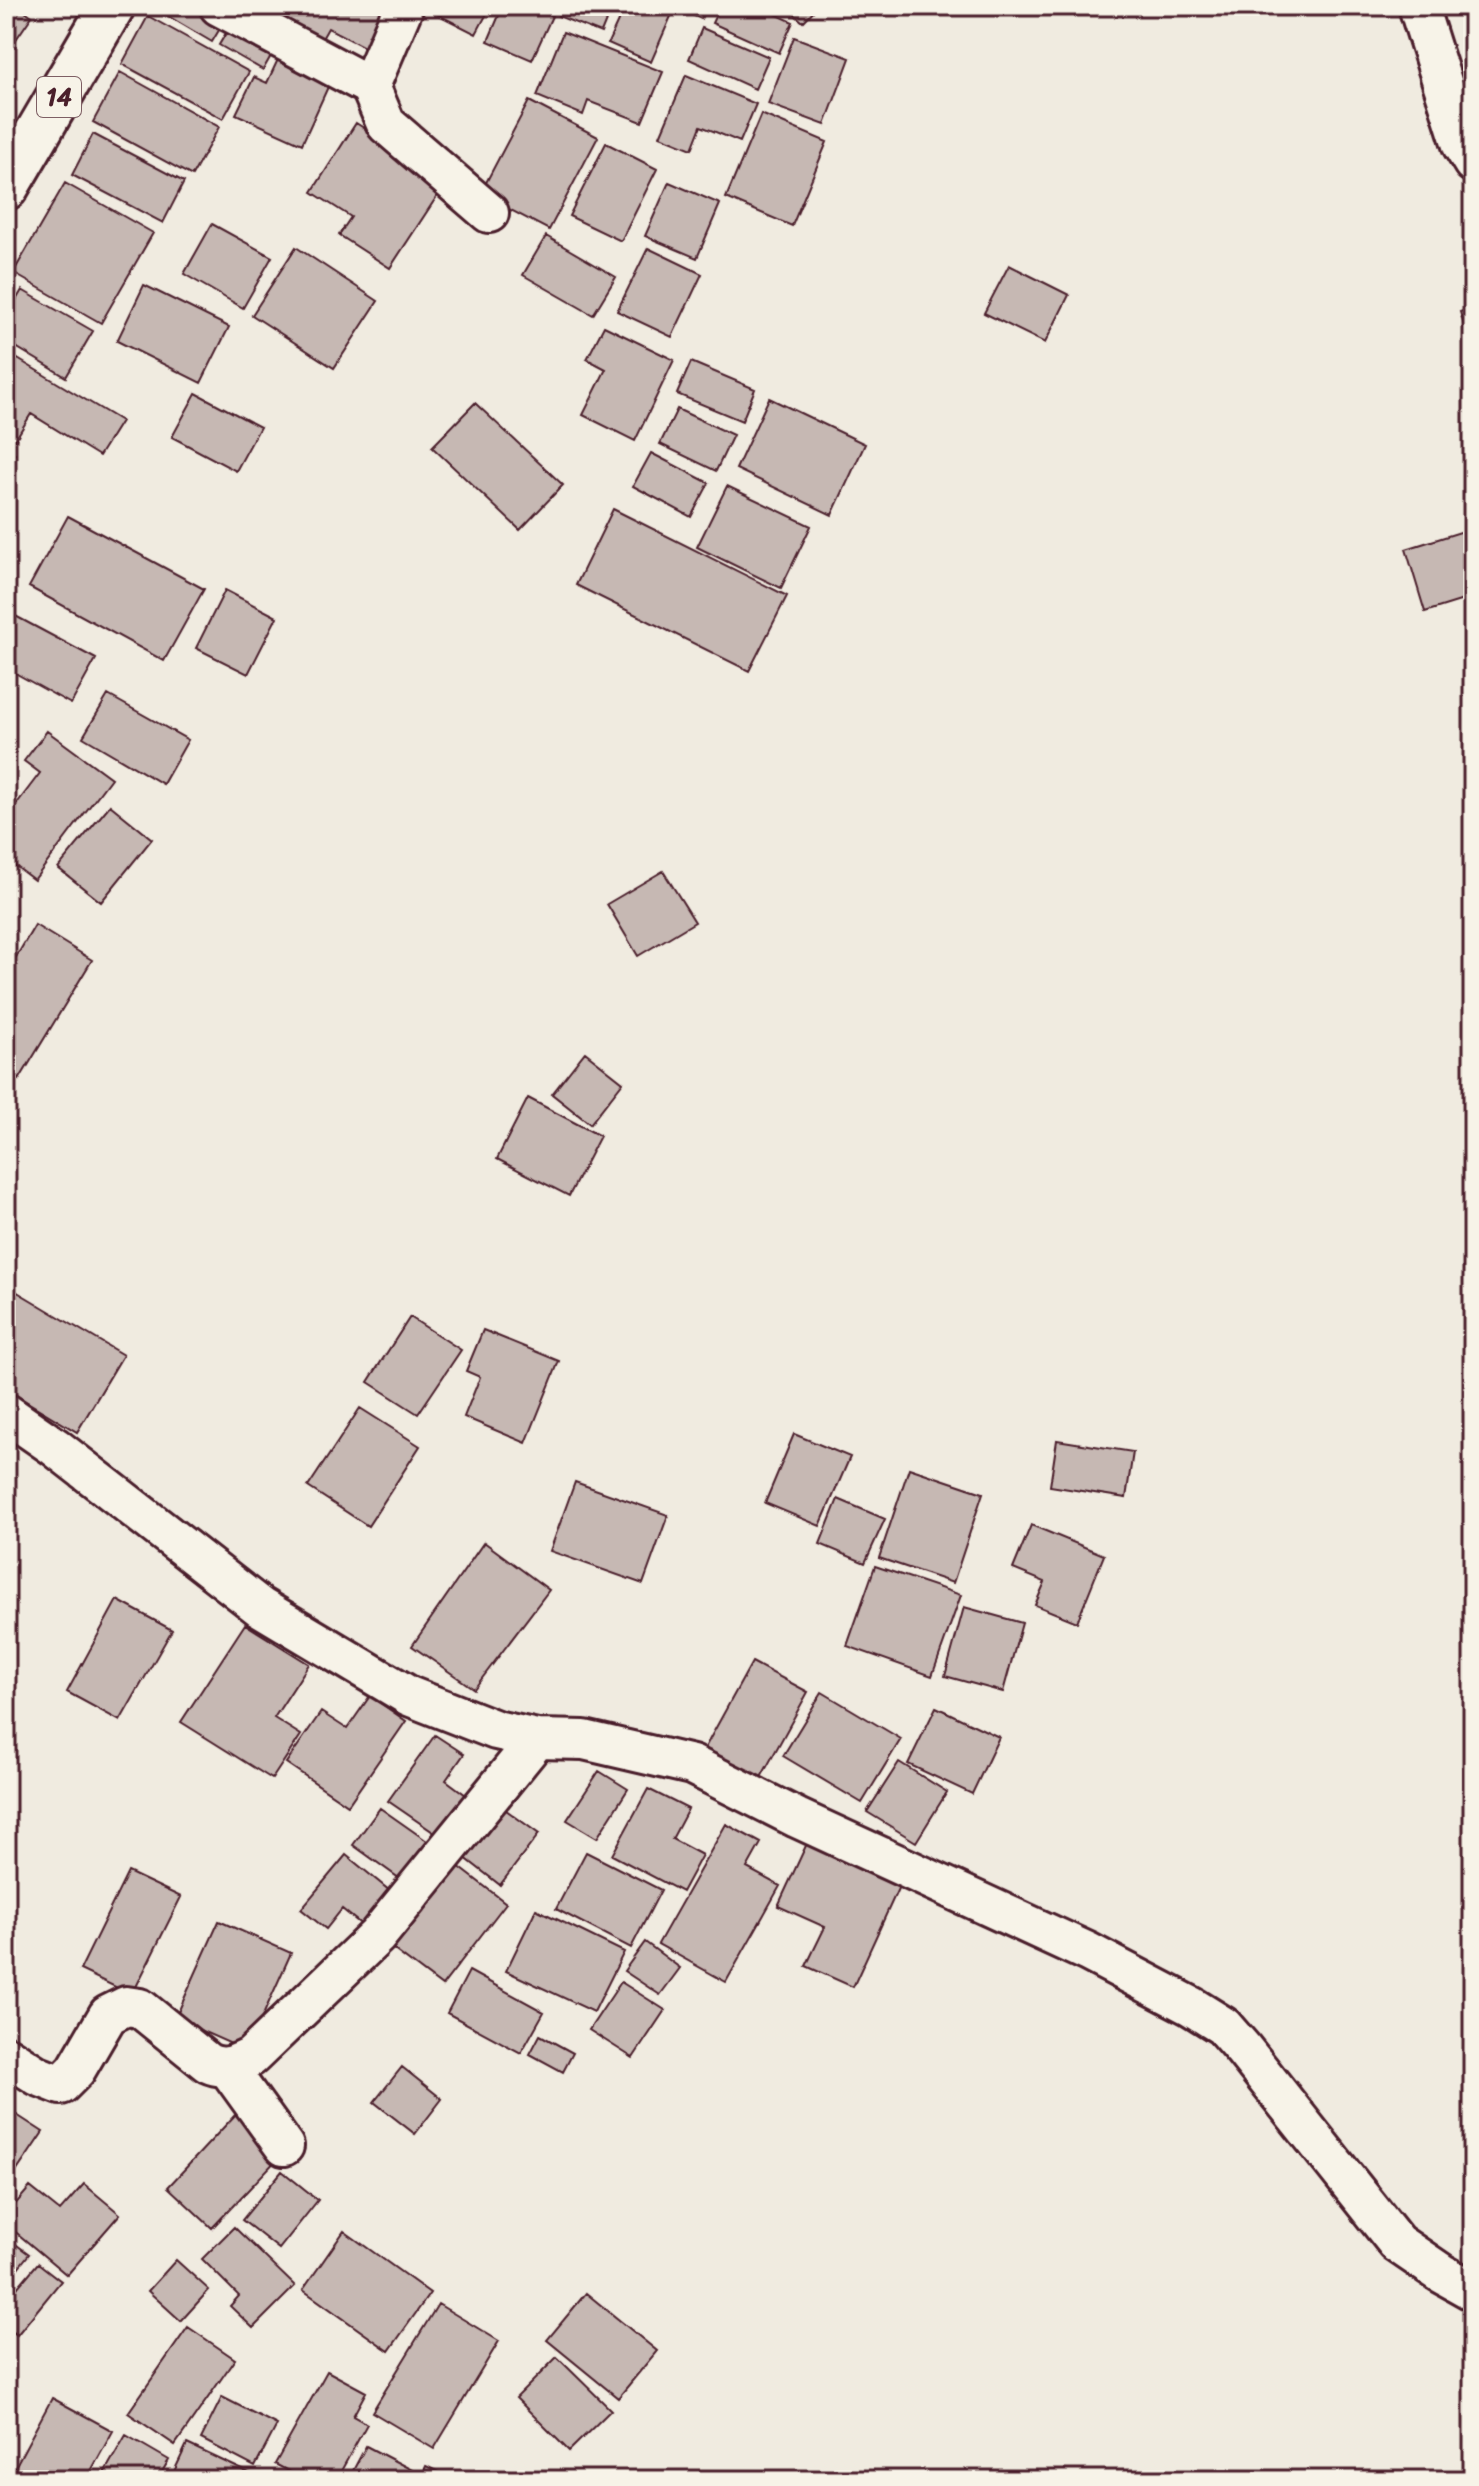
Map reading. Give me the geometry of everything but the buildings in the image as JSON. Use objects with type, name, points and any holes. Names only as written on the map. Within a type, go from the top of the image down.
[{"type":"highway","name":"14","points":[[6,187],[112,6]]},
{"type":"street","points":[[219,6],[370,86],[386,124],[489,213]]},
{"type":"street","points":[[370,86],[404,6]]},
{"type":"street","points":[[1418,6],[1462,145],[1473,163]]},
{"type":"street","points":[[6,1413],[55,1447],[260,1607],[409,1696],[496,1730],[537,1739],[584,1740],[692,1765],[797,1818],[1088,1952],[1191,2006],[1223,2026],[1397,2243],[1473,2291]]},
{"type":"street","points":[[6,2057],[38,2076],[61,2085],[76,2070],[108,2015],[126,2006],[140,2008],[208,2063],[227,2067],[251,2057],[377,1936],[537,1739]]},
{"type":"street","points":[[227,2067],[284,2146]]}]
